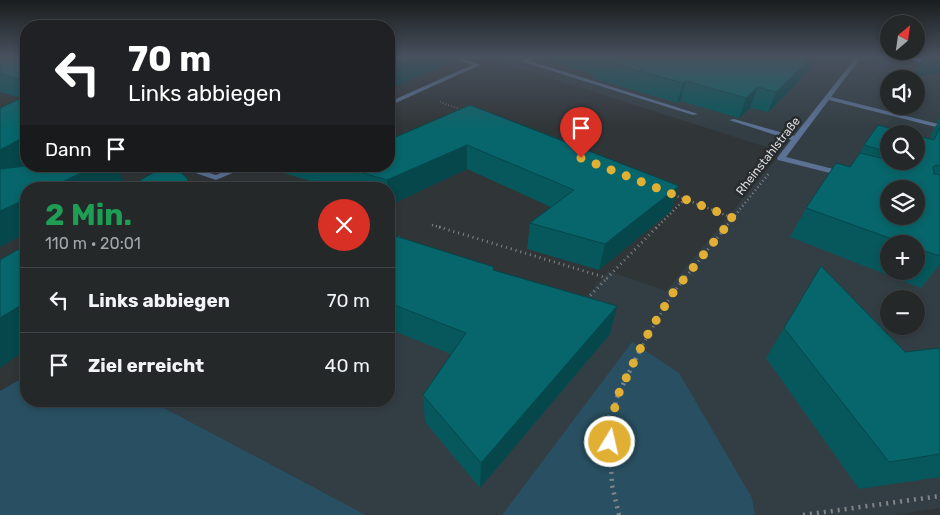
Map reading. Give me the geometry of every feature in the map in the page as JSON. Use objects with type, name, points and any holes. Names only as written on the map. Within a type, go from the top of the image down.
[{"type":"street","points":[[395,101],[441,81]]},
{"type":"street","points":[[589,81],[695,114]]},
{"type":"street","name":"Rheinstahlstraße","points":[[781,158],[840,81]]},
{"type":"street","points":[[827,98],[936,125]]},
{"type":"street","points":[[732,120],[796,139]]},
{"type":"street","points":[[781,158],[849,176]]},
{"type":"street","points":[[198,172],[216,178],[230,172]]},
{"type":"path","points":[[453,107],[469,113]]},
{"type":"path","name":"Rheinstahlstraße","points":[[619,515],[612,484],[610,442],[616,399],[645,339],[672,294],[781,158]]},
{"type":"path","points":[[667,192],[733,218]]},
{"type":"path","points":[[583,303],[685,199]]},
{"type":"path","points":[[432,225],[607,278]]},
{"type":"path","points":[[395,237],[406,242]]},
{"type":"path","points":[[803,515],[940,496]]},
{"type":"shaded area","points":[[559,81],[880,81],[880,115],[925,115],[925,81],[940,81],[940,508],[894,515],[755,515],[752,498],[632,342],[502,515],[366,515],[162,407],[395,407],[395,254],[584,300],[608,271],[666,291],[782,152]]},
{"type":"shaded area","points":[[632,342],[679,373],[752,498],[755,515],[502,515]]},
{"type":"shaded area","points":[[20,379],[20,407],[162,407],[366,515],[0,515],[0,391]]},
{"type":"building","points":[[686,81],[787,81],[776,92],[758,87],[746,98]]},
{"type":"building","points":[[20,99],[20,139],[0,150],[0,108]]},
{"type":"building","points":[[470,105],[679,186],[605,244],[530,223],[574,190],[467,145],[387,180],[360,172],[395,172],[395,137]]},
{"type":"building","points":[[878,125],[880,126],[880,149],[864,145]]},
{"type":"building","points":[[940,127],[940,166],[936,165],[933,167],[934,174],[940,175],[940,256],[925,251],[925,235],[881,235],[806,208],[836,163],[850,167],[860,153],[880,158],[880,170],[925,170],[925,138],[934,140]]},
{"type":"building","points":[[20,167],[20,172],[83,172],[62,182],[20,182],[20,202],[0,211],[0,169]]},
{"type":"building","points":[[155,172],[180,172],[187,178],[188,182],[137,182]]},
{"type":"building","points":[[395,236],[494,267],[493,270],[617,306],[481,463],[423,395],[466,333],[395,305]]},
{"type":"building","points":[[20,248],[20,306],[0,318],[0,260]]},
{"type":"building","points":[[821,266],[880,326],[880,335],[888,335],[905,352],[940,348],[940,454],[889,462],[784,328]]},
{"type":"route","points":[[581,158],[733,218],[672,294],[645,339],[616,399],[610,442]]}]
